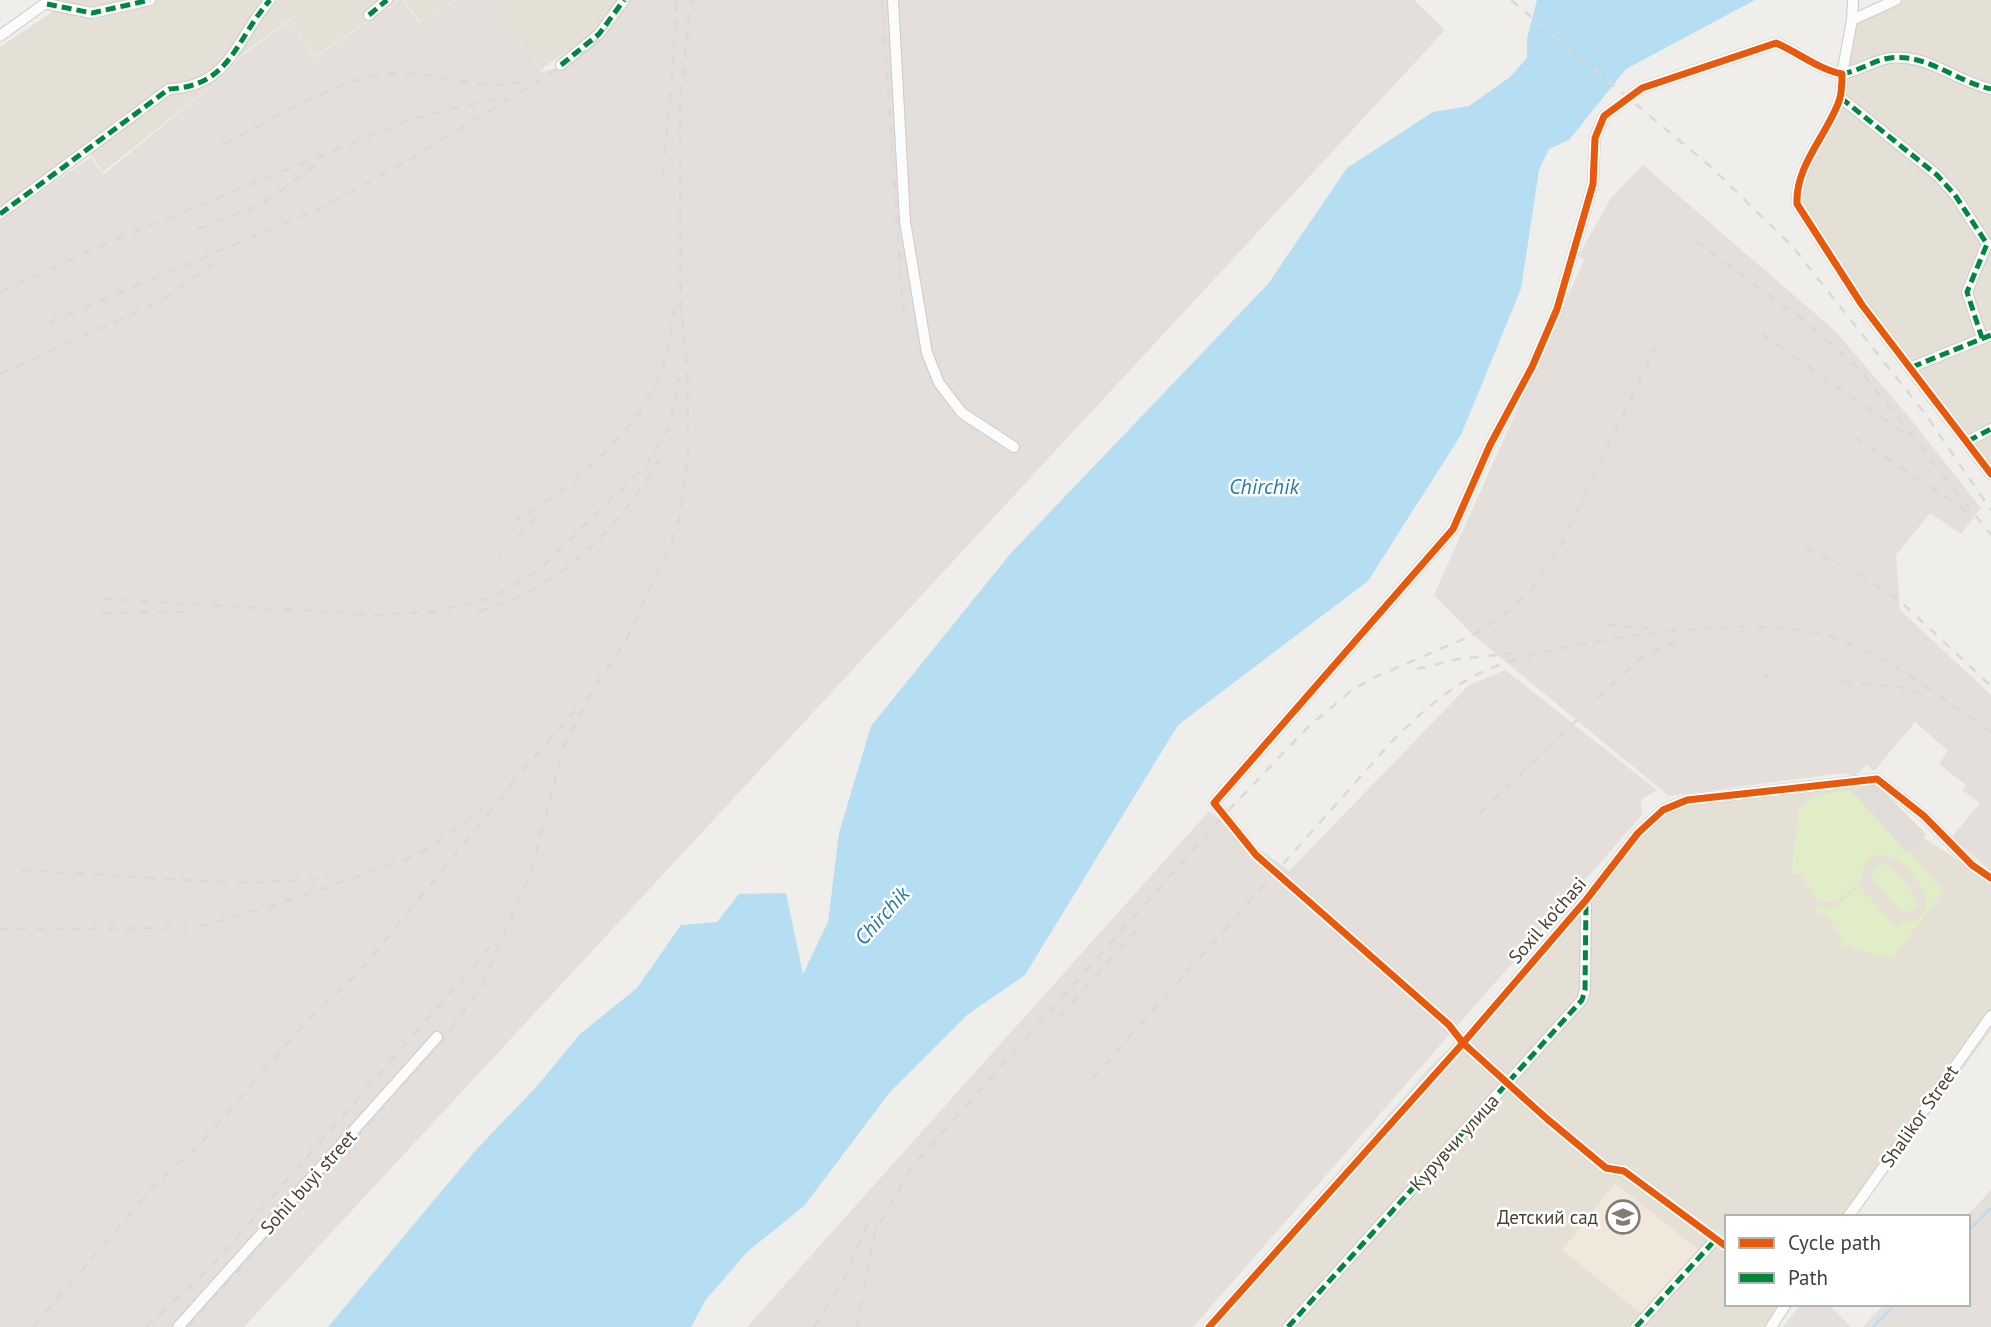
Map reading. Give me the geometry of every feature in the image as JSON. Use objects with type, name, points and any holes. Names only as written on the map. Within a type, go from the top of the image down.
[{"type":"street","points":[[0,36],[48,2],[92,13],[150,0]]},
{"type":"street","points":[[0,214],[169,89],[192,88],[217,75],[270,0]]},
{"type":"street","points":[[369,15],[387,0]]},
{"type":"street","points":[[561,65],[599,34],[624,0]]},
{"type":"street","points":[[892,0],[905,221],[927,354],[939,383],[962,413],[1014,447]]},
{"type":"street","points":[[1853,0],[1841,98],[1802,173],[1796,189],[1797,204],[1803,218],[1862,305],[1912,367],[1991,474]]},
{"type":"street","points":[[1852,20],[1896,0]]},
{"type":"street","points":[[1725,1246],[1624,1171],[1606,1168],[1546,1118],[1463,1043],[1449,1025],[1256,855],[1214,803],[1453,529],[1490,445],[1532,367],[1557,309],[1593,184],[1595,138],[1604,116],[1642,88],[1776,43],[1799,53],[1823,70],[1842,74],[1860,70],[1887,58],[1901,58],[1918,61],[1991,89]]},
{"type":"street","points":[[1841,98],[1937,175],[1955,195],[1987,244],[1967,292],[1987,337],[1912,367]]},
{"type":"street","points":[[1968,441],[1991,429]]},
{"type":"street","name":"Soxil ko'chasi","points":[[1209,1327],[1463,1043],[1586,900],[1638,833],[1663,810],[1674,804],[1877,779],[1924,817],[1972,865],[1991,878]]},
{"type":"street","name":"Курувчи улица","points":[[1288,1327],[1582,1000],[1585,990],[1586,900]]},
{"type":"street","name":"Shаlikor Street","points":[[1849,1215],[1991,1016]]},
{"type":"street","name":"Sohil buyi street","points":[[178,1327],[437,1037]]},
{"type":"street","points":[[1636,1327],[1716,1239]]},
{"type":"street","points":[[1770,1327],[1785,1306]]},
{"type":"shaded area","points":[[48,0],[399,0],[314,57],[290,19],[238,57],[227,73],[103,172],[90,154],[0,213],[0,47],[54,11]]},
{"type":"shaded area","points":[[403,0],[419,23],[457,0],[493,0],[541,72],[569,65],[628,0],[1414,0],[1445,30],[244,1327],[0,1327],[0,220],[91,157],[103,175],[227,73],[240,57],[290,20],[314,58]]},
{"type":"shaded area","points":[[404,0],[456,0],[420,22]]},
{"type":"shaded area","points":[[493,0],[617,0],[598,30],[540,70]]},
{"type":"shaded area","points":[[1904,0],[1991,0],[1991,470],[1964,429],[1864,303],[1803,206],[1801,188],[1806,173],[1842,106],[1852,29],[1858,19]]},
{"type":"shaded area","points":[[1643,165],[1833,329],[1905,412],[1981,508],[1961,534],[1930,513],[1896,555],[1900,610],[1991,695],[1991,871],[1952,837],[1980,803],[1962,790],[1966,785],[1939,764],[1948,751],[1915,722],[1874,771],[1867,765],[1854,777],[1843,773],[1669,796],[1473,635],[1434,595],[1584,260],[1578,256],[1611,198]]},
{"type":"shaded area","points":[[1505,670],[1657,790],[1641,800],[1642,815],[1193,1327],[747,1327],[1209,811],[1289,871],[1469,685]]},
{"type":"shaded area","points":[[1846,781],[1871,803],[1991,882],[1991,1030],[1855,1215],[1725,1215],[1725,1306],[1789,1306],[1773,1327],[1202,1327],[1431,1066],[1552,946],[1664,804]]},
{"type":"shaded area","points":[[1875,783],[1926,834],[1907,853],[1851,790]]},
{"type":"shaded area","name":"Детский сад","points":[[1615,1183],[1700,1251],[1643,1315],[1562,1250]]},
{"type":"shaded area","points":[[1991,1190],[1991,1327],[1863,1327],[1882,1306],[1970,1306],[1970,1215],[1968,1215]]},
{"type":"shaded area","points":[[1799,1306],[1830,1306],[1851,1327],[1783,1327]]},
{"type":"green space","points":[[1851,790],[1944,891],[1892,959],[1844,946],[1843,940],[1826,915],[1818,913],[1816,909],[1818,905],[1835,908],[1859,886],[1895,925],[1918,919],[1926,908],[1926,896],[1904,865],[1888,856],[1871,857],[1863,868],[1861,881],[1835,903],[1815,900],[1801,873],[1791,874],[1799,808],[1817,795]]},
{"type":"green space","points":[[1882,863],[1899,875],[1913,894],[1917,906],[1911,912],[1899,910],[1873,881],[1872,870]]},
{"type":"water","name":"Chirchik","points":[[1537,0],[1755,0],[1626,69],[1569,140],[1549,149],[1539,170],[1521,289],[1461,435],[1368,581],[1178,725],[1025,975],[967,1015],[890,1092],[804,1206],[747,1252],[705,1301],[691,1327],[328,1327],[476,1150],[538,1085],[580,1034],[637,988],[681,925],[717,922],[739,894],[786,893],[803,974],[828,922],[839,833],[871,726],[1011,553],[1268,284],[1347,168],[1433,112],[1469,106],[1510,77],[1527,58],[1527,39]]},
{"type":"waterway","points":[[1970,1229],[1991,1208]]},
{"type":"waterway","points":[[1873,1327],[1893,1306]]},
{"type":"railway","points":[[50,322],[319,209],[397,167],[581,55],[602,35],[627,0]]},
{"type":"railway","points":[[673,65],[676,0]]},
{"type":"railway","points":[[188,1327],[442,1041],[480,989],[531,872],[564,746],[593,690],[625,642],[671,543],[679,519],[688,457],[687,369],[681,309],[680,103],[691,0]]},
{"type":"railway","points":[[882,0],[904,323]]},
{"type":"railway","points":[[1511,0],[1711,167],[1793,247],[1926,415],[1991,510]]},
{"type":"railway","points":[[663,173],[673,65]]},
{"type":"railway","points":[[223,144],[331,90],[375,75],[413,74],[495,85],[531,80]]},
{"type":"railway","points":[[1,292],[109,242],[412,119],[502,97]]},
{"type":"railway","points":[[197,229],[261,205],[317,164]]},
{"type":"railway","points":[[1695,241],[1806,322],[1857,367],[1991,535]]},
{"type":"railway","points":[[0,374],[159,302],[226,255]]},
{"type":"railway","points":[[514,521],[552,498],[592,465],[642,409],[662,370],[675,303]]},
{"type":"railway","points":[[1762,334],[1902,432]]},
{"type":"railway","points":[[857,1327],[875,1232],[911,1168],[1224,815],[1307,728],[1352,690],[1375,677],[1473,635],[1503,616],[1532,589],[1561,545],[1655,348]]},
{"type":"railway","points":[[104,599],[382,615],[437,611],[491,598],[539,570],[648,463],[670,424],[679,378]]},
{"type":"railway","points":[[1854,437],[1967,511]]},
{"type":"railway","points":[[479,611],[534,589],[584,553],[626,508],[659,459]]},
{"type":"railway","points":[[518,536],[543,511]]},
{"type":"railway","points":[[1805,548],[1840,565]]},
{"type":"railway","points":[[1859,574],[1900,601],[1991,686]]},
{"type":"railway","points":[[103,613],[184,612]]},
{"type":"railway","points":[[1607,625],[1650,629]]},
{"type":"railway","points":[[1092,1079],[1394,739],[1449,691],[1487,670],[1558,649],[1653,633],[1749,627],[1790,629],[1822,634],[1889,663],[1991,732]]},
{"type":"railway","points":[[1597,698],[1646,654],[1686,638]]},
{"type":"railway","points":[[1417,669],[1459,659],[1517,653]]},
{"type":"railway","points":[[1763,676],[1769,676]]},
{"type":"railway","points":[[1843,682],[1899,687],[1929,696]]},
{"type":"railway","points":[[510,784],[575,711]]},
{"type":"railway","points":[[1480,813],[1578,719]]},
{"type":"railway","points":[[33,1327],[156,1184],[204,1140],[306,1022],[361,970],[517,779]]},
{"type":"railway","points":[[0,929],[193,928],[266,908],[405,860],[433,846],[484,807]]},
{"type":"railway","points":[[21,870],[236,883],[330,879]]},
{"type":"railway","points":[[1059,1017],[1136,931]]},
{"type":"railway","points":[[146,1327],[213,1265],[497,939]]},
{"type":"railway","points":[[814,1327],[843,1282],[872,1213]]},
{"type":"marked path","points":[[47,4],[92,13],[150,0]]},
{"type":"marked path","points":[[0,214],[169,89],[190,86],[219,70],[270,0]]},
{"type":"marked path","points":[[369,15],[387,0]]},
{"type":"marked path","points":[[561,65],[599,34],[624,0]]},
{"type":"marked path","points":[[1842,74],[1884,59],[1903,58],[1929,64],[1991,89]]},
{"type":"marked path","points":[[1841,98],[1937,175],[1955,195],[1987,244],[1967,292],[1982,338]]},
{"type":"marked path","points":[[1912,367],[1991,335]]},
{"type":"marked path","points":[[1968,441],[1991,429]]},
{"type":"marked path","points":[[1288,1327],[1582,1000],[1585,990],[1586,901]]},
{"type":"marked path","points":[[1636,1327],[1716,1239]]},
{"type":"cycle path","points":[[1725,1246],[1624,1171],[1606,1168],[1546,1118],[1463,1043],[1449,1025],[1256,855],[1214,803],[1453,529],[1490,445],[1532,367],[1557,309],[1593,184],[1595,138],[1604,116],[1642,88],[1776,43],[1817,65],[1842,74],[1839,101],[1806,164],[1797,204],[1862,305],[1991,474]]},
{"type":"cycle path","points":[[1209,1327],[1463,1043],[1586,900],[1638,833],[1663,810],[1687,800],[1877,779],[1924,816],[1972,865],[1991,878]]},
{"type":"place","name":"Детский сад","points":[[1623,1217]]}]
